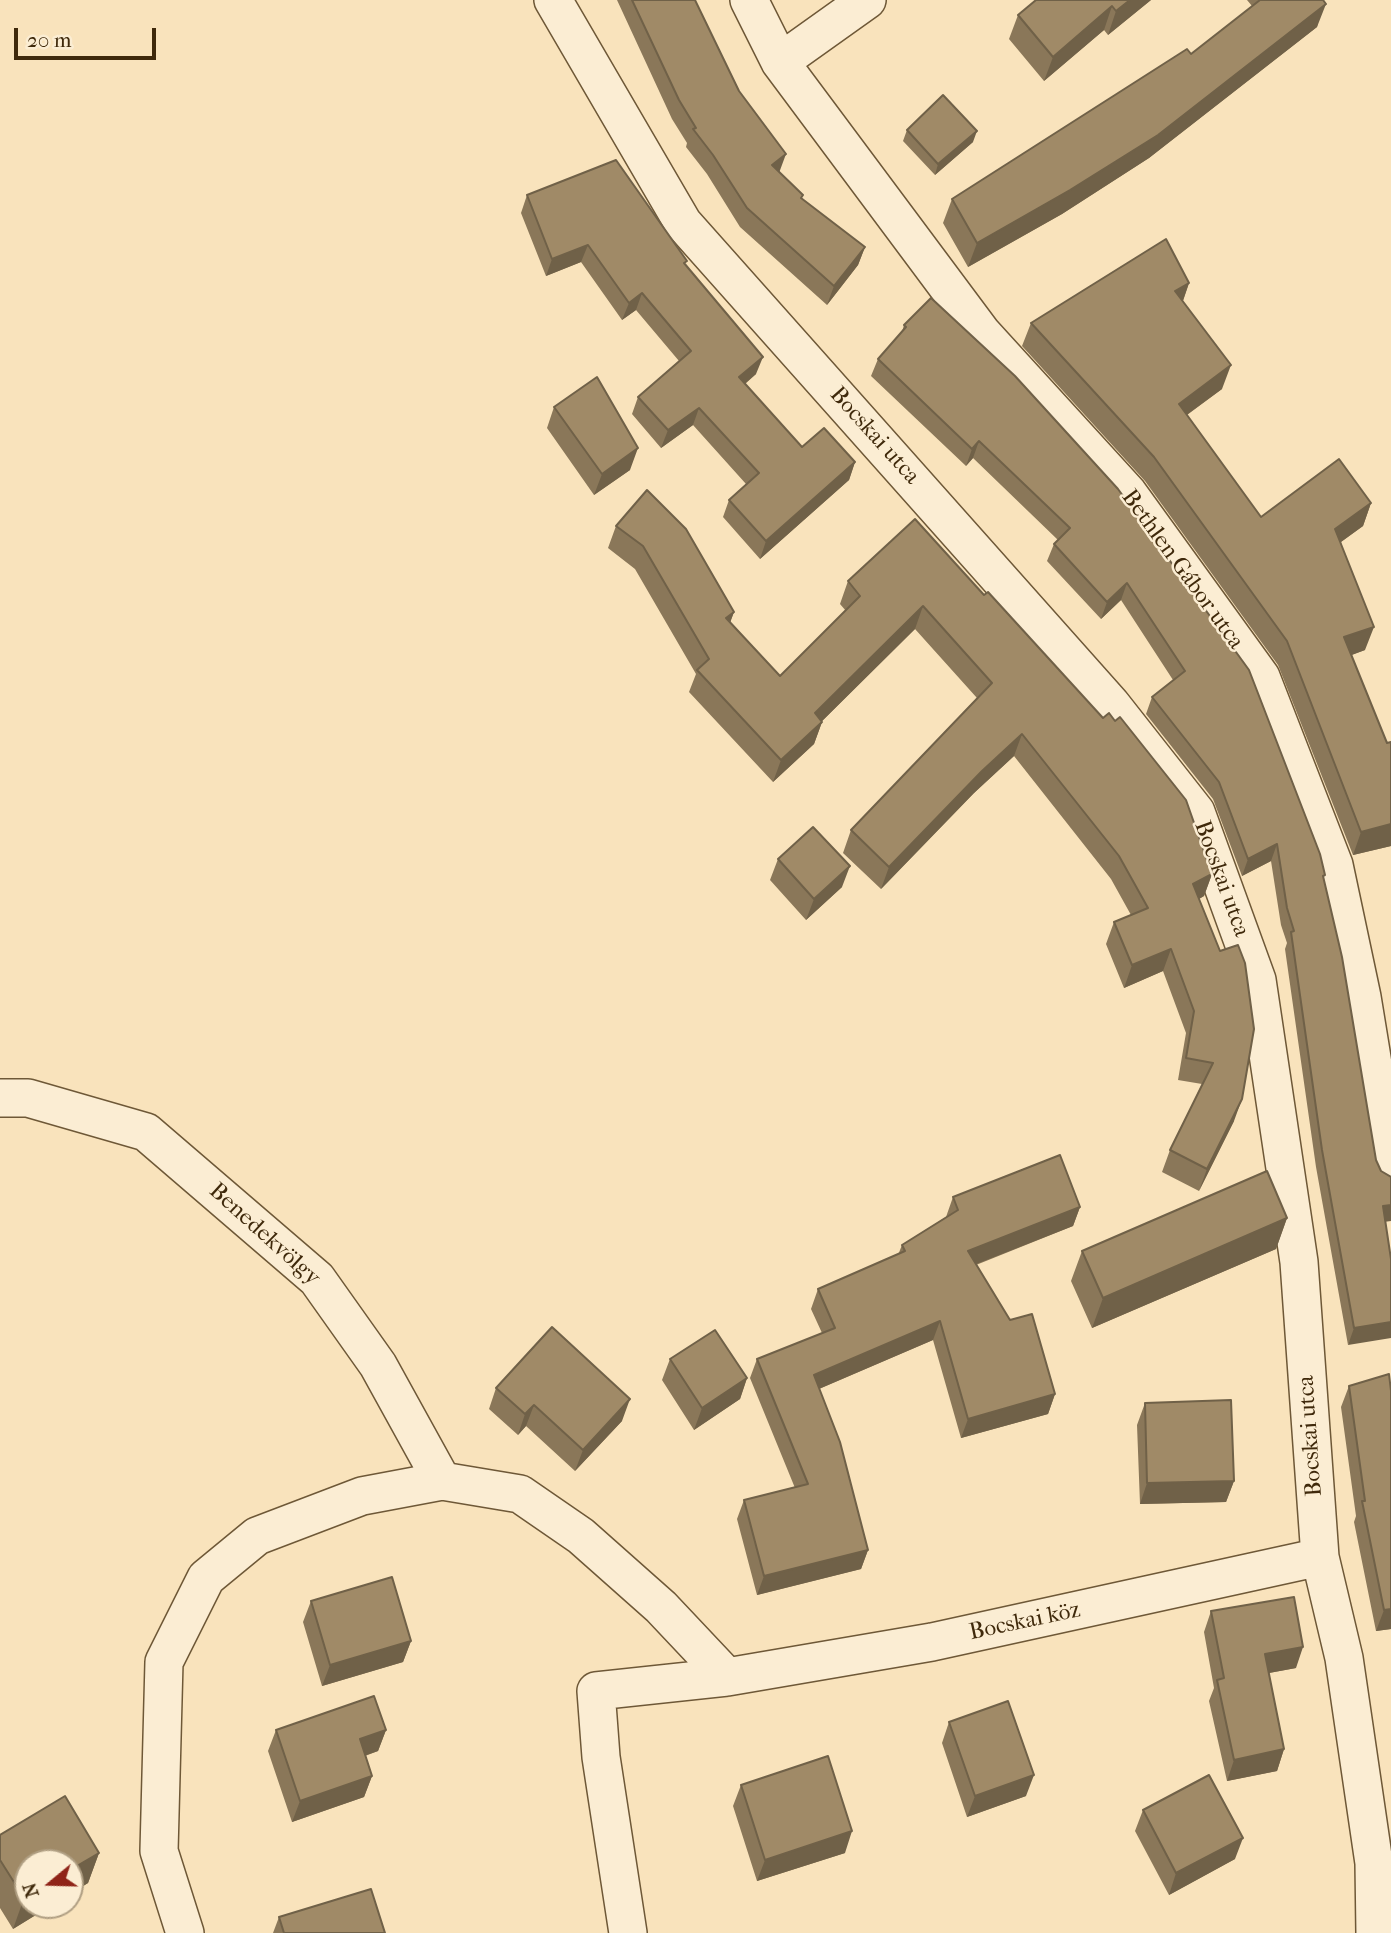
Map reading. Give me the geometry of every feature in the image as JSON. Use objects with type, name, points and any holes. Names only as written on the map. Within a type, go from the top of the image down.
[{"type":"street","name":"Bocskai utca","points":[[553,0],[683,223],[1111,704],[1196,812],[1257,980],[1299,1262],[1320,1557],[1344,1658],[1372,1849],[1375,1933]]},
{"type":"street","name":"Bethlen Gábor utca","points":[[749,0],[780,62],[982,333],[1128,494],[1261,677],[1334,865],[1362,997],[1391,1174]]},
{"type":"street","points":[[780,62],[867,0]]},
{"type":"street","name":"Benedekvölgy","points":[[0,1098],[28,1098],[146,1132],[317,1279],[378,1365],[442,1481]]},
{"type":"street","points":[[185,1933],[159,1851],[164,1662],[206,1578],[257,1536],[362,1496],[442,1481],[520,1494],[601,1553],[661,1607],[727,1678]]},
{"type":"street","name":"Bocskai köz","points":[[628,1933],[601,1757],[596,1692],[727,1678],[932,1642],[1320,1557]]},
{"type":"building","points":[[632,0],[695,0],[739,91],[786,154],[772,165],[803,195],[801,198],[865,247],[834,286],[747,208],[693,129],[696,128],[679,100]]},
{"type":"building","points":[[1036,0],[1130,0],[1116,11],[1112,6],[1053,57],[1018,15]]},
{"type":"building","points":[[1260,0],[1323,0],[1326,4],[1158,135],[1070,190],[977,243],[952,199],[1187,49],[1191,54]]},
{"type":"building","points":[[943,95],[977,131],[938,164],[907,130]]},
{"type":"building","points":[[616,160],[687,261],[684,263],[763,357],[739,377],[802,447],[824,428],[855,462],[766,541],[729,500],[759,473],[699,408],[668,430],[638,397],[691,351],[642,293],[629,303],[588,245],[552,259],[527,195]]},
{"type":"building","points":[[1166,239],[1189,283],[1175,291],[1231,365],[1179,404],[1261,517],[1339,459],[1371,503],[1335,529],[1374,627],[1344,637],[1387,743],[1391,742],[1391,824],[1361,832],[1287,641],[1154,457],[1031,323]]},
{"type":"building","points":[[931,298],[1015,376],[1118,489],[1249,670],[1320,854],[1342,957],[1376,1160],[1381,1171],[1391,1177],[1391,1205],[1383,1206],[1391,1259],[1391,1322],[1354,1328],[1322,1150],[1291,932],[1294,931],[1287,908],[1277,844],[1248,859],[1219,782],[1152,697],[1185,671],[1127,583],[1107,602],[1054,544],[1070,528],[979,441],[972,449],[878,359],[906,327],[904,325]]},
{"type":"building","points":[[597,377],[638,448],[602,474],[554,407]]},
{"type":"building","points":[[647,490],[686,529],[734,612],[726,618],[780,676],[860,596],[848,581],[915,519],[984,595],[988,592],[1103,718],[1109,713],[1115,721],[1120,717],[1186,800],[1212,874],[1193,884],[1220,951],[1238,945],[1245,963],[1254,1029],[1242,1099],[1207,1169],[1170,1150],[1213,1063],[1186,1058],[1194,1011],[1171,949],[1132,965],[1114,922],[1148,908],[1119,856],[1022,734],[982,771],[889,867],[851,830],[992,683],[923,606],[815,713],[822,722],[781,760],[697,670],[709,659],[643,546],[616,526]]},
{"type":"building","points":[[813,827],[850,866],[814,899],[778,859]]},
{"type":"building","points":[[1060,1155],[1080,1207],[968,1251],[1010,1320],[1032,1314],[1055,1394],[968,1419],[940,1321],[814,1375],[840,1442],[868,1550],[764,1576],[744,1500],[808,1484],[757,1359],[835,1328],[818,1289],[905,1251],[902,1245],[958,1210],[953,1197]]},
{"type":"building","points":[[1267,1171],[1287,1218],[1103,1298],[1082,1251]]},
{"type":"building","points":[[552,1327],[630,1399],[583,1450],[534,1405],[525,1414],[496,1388]]},
{"type":"building","points":[[715,1330],[747,1378],[702,1408],[670,1359]]},
{"type":"building","points":[[1389,1374],[1391,1609],[1384,1610],[1362,1501],[1365,1501],[1349,1386]]},
{"type":"building","points":[[1231,1400],[1234,1481],[1147,1483],[1145,1403]]},
{"type":"building","points":[[392,1577],[411,1641],[330,1665],[311,1601]]},
{"type":"building","points":[[1294,1597],[1303,1647],[1265,1654],[1284,1749],[1234,1760],[1217,1680],[1224,1678],[1211,1611]]},
{"type":"building","points":[[374,1696],[386,1730],[360,1739],[372,1776],[300,1801],[276,1730]]},
{"type":"building","points":[[1008,1701],[1034,1775],[975,1796],[949,1722]]},
{"type":"building","points":[[828,1756],[852,1831],[765,1860],[741,1785]]},
{"type":"building","points":[[1209,1775],[1243,1838],[1176,1873],[1143,1810]]},
{"type":"building","points":[[65,1796],[99,1853],[84,1862],[84,1849],[14,1849],[14,1882],[0,1860],[0,1835]]},
{"type":"building","points":[[371,1889],[385,1933],[284,1933],[279,1917]]}]
